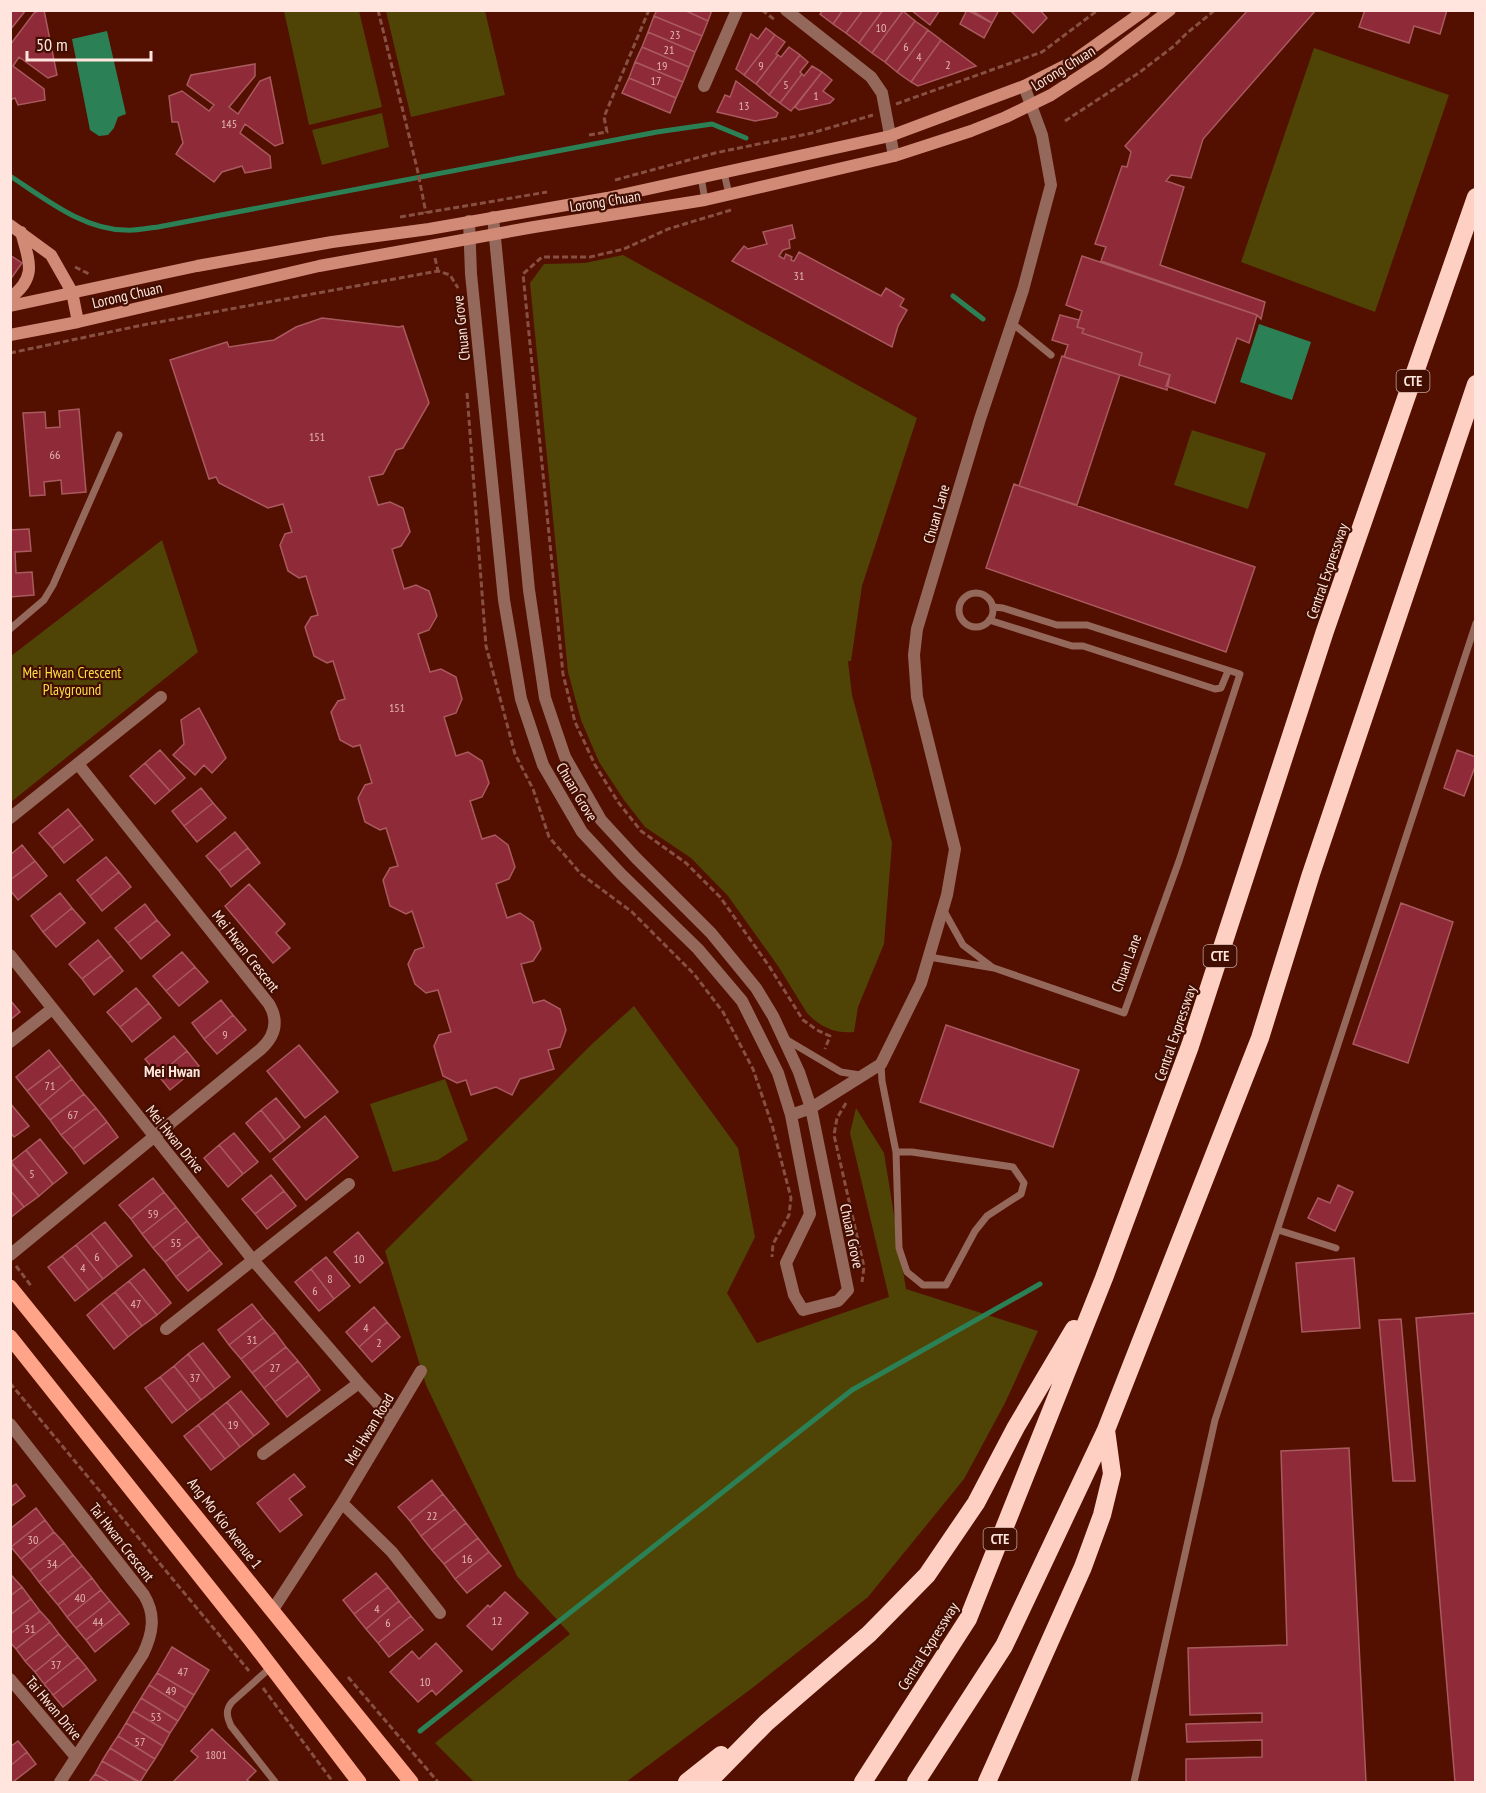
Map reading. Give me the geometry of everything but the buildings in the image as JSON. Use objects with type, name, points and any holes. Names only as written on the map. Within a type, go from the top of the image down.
[{"type":"highway","name":"Central Expressway","points":[[863,1782],[968,1619],[1104,1278],[1190,1046],[1322,643],[1476,197]]},
{"type":"highway","points":[[916,1782],[1004,1647],[1106,1430],[1260,1038],[1311,874],[1476,384]]},
{"type":"highway","points":[[708,1782],[766,1724],[869,1634],[927,1575],[976,1503],[1016,1427],[1104,1278]]},
{"type":"highway","points":[[987,1782],[1083,1567],[1102,1515],[1112,1474],[1106,1430]]},
{"type":"highway","points":[[687,1782],[711,1761],[766,1724]]},
{"type":"main road","name":"Lorong Chuan","points":[[10,306],[197,266],[607,198],[890,136],[1024,86],[1072,62],[1145,10]]},
{"type":"main road","name":"Lorong Chuan","points":[[10,335],[78,322],[319,266],[495,234],[705,200],[894,156],[971,131],[1051,95],[1100,63],[1170,10]]},
{"type":"main road","points":[[10,225],[51,255],[72,292],[78,322]]},
{"type":"main road","points":[[10,298],[26,283],[30,268],[21,232]]},
{"type":"main road","name":"Ang Mo Kio Avenue 1","points":[[10,1287],[411,1782]]},
{"type":"main road","points":[[10,1337],[359,1782]]},
{"type":"street","points":[[704,86],[737,10]]},
{"type":"street","points":[[786,10],[871,77],[882,93],[894,156]]},
{"type":"street","name":"Chuan Lane","points":[[881,1064],[921,983],[943,910],[955,849],[917,697],[914,655],[917,629],[980,419],[1012,323],[1051,185],[1042,135],[1024,86]]},
{"type":"street","name":"Chuan Grove","points":[[470,221],[471,274],[504,600],[521,699],[543,765],[582,832],[621,874],[698,949],[742,1001],[778,1073],[791,1115],[810,1214],[786,1263],[794,1295],[803,1310],[838,1301],[848,1290],[811,1108],[799,1072],[773,1016],[756,988],[711,933],[636,858],[602,820],[565,757],[545,698],[529,590],[493,217]]},
{"type":"street","points":[[10,818],[161,698]]},
{"type":"street","name":"Mei Hwan Crescent","points":[[10,1255],[266,1045],[275,1028],[275,1018],[269,1004],[78,764]]},
{"type":"street","name":"Mei Hwan Drive","points":[[10,955],[253,1260],[392,1419]]},
{"type":"street","points":[[10,1042],[52,1009]]},
{"type":"street","points":[[791,1115],[811,1108],[881,1064]]},
{"type":"street","points":[[166,1329],[349,1184]]},
{"type":"street","name":"Mei Hwan Road","points":[[272,1611],[342,1503],[421,1371]]},
{"type":"street","points":[[263,1454],[359,1383]]},
{"type":"street","name":"Tai Hwan Crescent","points":[[10,1424],[144,1595],[152,1611],[152,1630],[143,1653],[60,1782]]},
{"type":"street","points":[[342,1503],[392,1552],[440,1613]]},
{"type":"street","name":"Tai Hwan Drive","points":[[10,1679],[75,1756]]},
{"type":"lane","points":[[724,172],[729,194]]},
{"type":"lane","points":[[701,177],[705,200]]},
{"type":"lane","points":[[1012,323],[1051,355]]},
{"type":"lane","points":[[10,629],[44,600],[53,585],[119,435]]},
{"type":"lane","points":[[979,592],[990,600],[993,607],[989,620],[984,625],[970,626],[959,616],[958,608],[965,596],[979,592]]},
{"type":"lane","points":[[989,620],[1072,646],[1083,646],[1215,689],[1221,688],[1228,670],[1088,625],[1057,625],[993,607]]},
{"type":"lane","points":[[1134,1782],[1215,1420],[1476,623]]},
{"type":"lane","name":"Chuan Lane","points":[[929,957],[994,968],[1124,1013],[1179,861],[1240,674],[1228,670]]},
{"type":"lane","points":[[943,910],[963,945],[994,968]]},
{"type":"lane","points":[[782,1037],[841,1072],[862,1076]]},
{"type":"lane","points":[[881,1064],[882,1081],[896,1152],[899,1248],[907,1272],[923,1285],[946,1285],[975,1231],[987,1216],[1022,1194],[1024,1183],[1012,1167],[912,1152],[896,1152]]},
{"type":"lane","points":[[1278,1230],[1336,1248]]},
{"type":"lane","points":[[271,1667],[232,1702],[227,1708],[227,1717],[231,1726],[275,1782]]},
{"type":"path","points":[[378,10],[423,197]]},
{"type":"path","points":[[589,135],[607,132],[604,117],[649,10]]},
{"type":"path","points":[[892,97],[893,106],[1042,52],[1098,10]]},
{"type":"path","points":[[1065,121],[1149,65],[1215,10]]},
{"type":"path","points":[[627,177],[715,153],[812,133],[885,110]]},
{"type":"path","points":[[731,210],[668,230],[624,249],[590,256],[542,257],[523,274],[563,674],[575,722],[595,765],[618,802],[641,831],[686,863],[720,897],[769,966],[803,1020],[817,1030],[830,1035]]},
{"type":"path","points":[[10,353],[143,325],[387,279]]},
{"type":"path","points":[[10,1383],[256,1680],[333,1782]]},
{"type":"green space","points":[[284,11],[359,11],[382,107],[309,125]]},
{"type":"green space","points":[[386,11],[485,11],[505,95],[411,117]]},
{"type":"green space","points":[[1314,48],[1449,95],[1375,312],[1241,262]]},
{"type":"green space","points":[[382,113],[389,147],[322,165],[312,130]]},
{"type":"green space","points":[[623,255],[917,418],[862,586],[851,661],[848,661],[852,695],[892,843],[884,944],[858,1007],[854,1032],[840,1032],[828,1028],[807,1013],[778,966],[728,896],[691,858],[645,827],[624,800],[599,762],[581,720],[568,672],[530,283],[544,264],[585,263]]},
{"type":"green space","points":[[1192,430],[1266,453],[1248,509],[1174,485]]},
{"type":"green space","name":"Mei Hwan Crescent Playground","points":[[162,540],[198,652],[11,802],[11,656]]},
{"type":"green space","points":[[634,1006],[738,1148],[755,1237],[727,1293],[757,1343],[889,1297],[850,1133],[856,1108],[884,1153],[906,1289],[1038,1331],[1005,1403],[964,1479],[868,1597],[751,1689],[626,1782],[474,1782],[435,1743],[570,1634],[517,1576],[426,1385],[385,1251],[592,1044]]},
{"type":"green space","points":[[445,1079],[468,1140],[438,1160],[393,1172],[370,1104]]},
{"type":"shaded area","points":[[107,31],[126,114],[118,117],[114,128],[108,135],[99,136],[90,130],[72,39]]},
{"type":"shaded area","points":[[1259,324],[1311,342],[1292,400],[1240,382]]},
{"type":"waterway","points":[[10,176],[79,219],[109,228],[133,230],[657,132],[712,124],[746,138]]},
{"type":"waterway","points":[[953,296],[983,319]]},
{"type":"waterway","points":[[420,1731],[852,1390],[1040,1284]]},
{"type":"district","name":"Mei Hwan","points":[[172,1071]]}]
